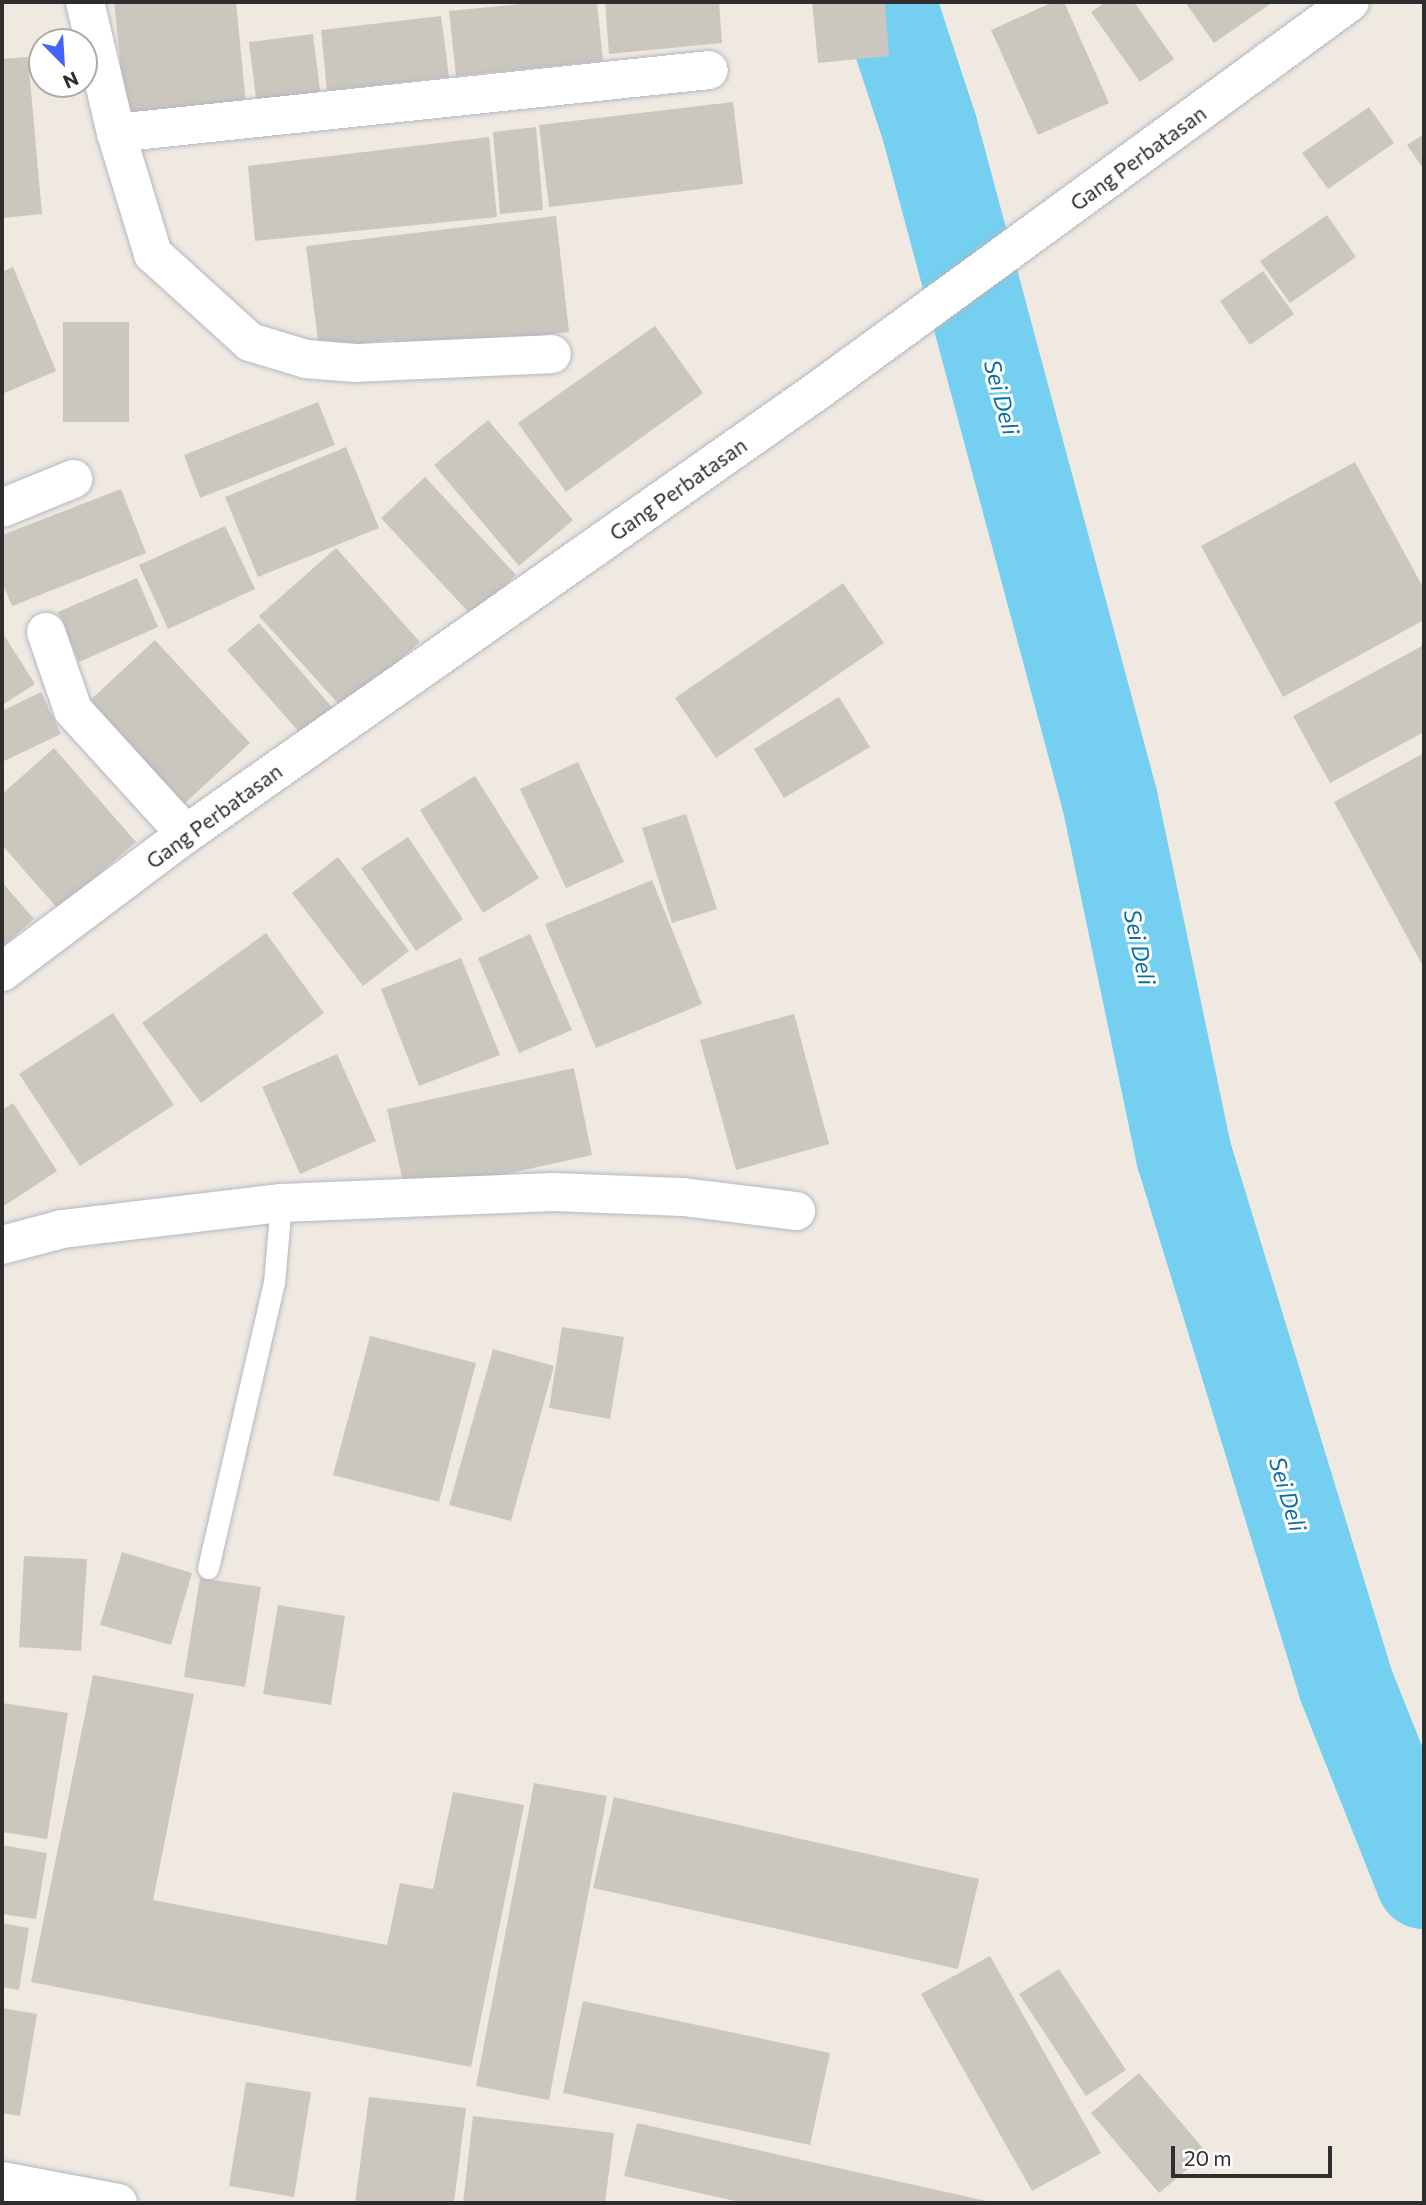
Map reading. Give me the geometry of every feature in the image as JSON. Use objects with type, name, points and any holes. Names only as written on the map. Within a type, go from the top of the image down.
[{"type":"street","points":[[85,2],[116,133],[153,254],[250,342],[306,359],[356,363],[552,354]]},
{"type":"street","name":"Gang Perbatasan","points":[[2,972],[186,834],[820,389],[1350,2]]},
{"type":"street","points":[[116,133],[709,70]]},
{"type":"street","points":[[2,508],[73,479]]},
{"type":"street","points":[[46,632],[74,710],[186,834]]},
{"type":"street","points":[[2,1245],[62,1229],[281,1203],[553,1192],[683,1197],[796,1211]]},
{"type":"street","points":[[2,2181],[118,2203]]},
{"type":"lane","points":[[208,1568],[274,1283],[281,1203]]},
{"type":"building","points":[[114,2],[236,2],[246,104],[126,116]]},
{"type":"building","points":[[541,2],[597,2],[603,61],[456,76],[449,11]]},
{"type":"building","points":[[605,2],[719,2],[722,43],[609,54]]},
{"type":"building","points":[[812,2],[885,2],[889,56],[818,63]]},
{"type":"building","points":[[1053,2],[1064,2],[1109,103],[1038,135],[991,30]]},
{"type":"building","points":[[1106,2],[1134,2],[1174,59],[1140,82],[1091,12]]},
{"type":"building","points":[[1185,2],[1273,2],[1214,43]]},
{"type":"building","points":[[441,16],[449,77],[327,91],[321,30]]},
{"type":"building","points":[[313,34],[322,106],[258,114],[249,42]]},
{"type":"building","points":[[28,57],[28,98],[32,98],[42,214],[2,218],[2,59]]},
{"type":"building","points":[[733,102],[743,184],[549,207],[539,125]]},
{"type":"building","points":[[1369,107],[1394,143],[1328,189],[1302,153]]},
{"type":"building","points":[[536,127],[543,210],[500,214],[493,132]]},
{"type":"building","points":[[1424,134],[1424,170],[1407,145]]},
{"type":"building","points":[[489,137],[497,217],[255,241],[248,166]]},
{"type":"building","points":[[1327,215],[1356,257],[1290,303],[1260,261]]},
{"type":"building","points":[[556,216],[569,332],[396,353],[394,340],[319,348],[306,246]]},
{"type":"building","points":[[13,267],[56,371],[2,394],[2,272]]},
{"type":"building","points":[[1263,271],[1294,314],[1250,345],[1220,301]]},
{"type":"building","points":[[63,322],[129,322],[129,422],[63,422]]},
{"type":"building","points":[[655,326],[703,393],[566,492],[518,423]]},
{"type":"building","points":[[318,402],[335,445],[200,498],[184,455]]},
{"type":"building","points":[[488,420],[573,520],[519,566],[434,465]]},
{"type":"building","points":[[346,447],[379,528],[258,577],[225,497]]},
{"type":"building","points":[[1355,462],[1424,589],[1424,620],[1283,697],[1201,546]]},
{"type":"building","points":[[425,477],[516,575],[472,616],[381,518]]},
{"type":"building","points":[[121,489],[146,553],[12,606],[2,582],[2,535]]},
{"type":"building","points":[[225,526],[255,589],[168,629],[139,565]]},
{"type":"building","points":[[336,548],[420,642],[343,709],[259,616]]},
{"type":"building","points":[[137,578],[158,627],[79,662],[58,612]]},
{"type":"building","points":[[843,583],[884,643],[716,758],[675,698]]},
{"type":"building","points":[[259,623],[338,714],[307,741],[227,650]]},
{"type":"building","points":[[2,632],[35,684],[2,705]]},
{"type":"building","points":[[155,640],[250,743],[181,807],[85,705]]},
{"type":"building","points":[[1422,646],[1424,732],[1330,783],[1293,716]]},
{"type":"building","points":[[41,692],[61,734],[2,762],[2,711]]},
{"type":"building","points":[[839,697],[870,747],[784,798],[754,749]]},
{"type":"building","points":[[54,748],[136,842],[58,909],[2,845],[2,794]]},
{"type":"building","points":[[1424,753],[1424,968],[1334,802]]},
{"type":"building","points":[[578,762],[624,862],[566,888],[520,789]]},
{"type":"building","points":[[475,776],[539,878],[483,913],[420,810]]},
{"type":"building","points":[[686,814],[717,909],[672,923],[642,828]]},
{"type":"building","points":[[408,837],[463,919],[416,951],[361,868]]},
{"type":"building","points":[[338,857],[409,951],[363,986],[292,893]]},
{"type":"building","points":[[652,880],[702,1004],[596,1048],[545,924]]},
{"type":"building","points":[[2,882],[34,919],[2,947]]},
{"type":"building","points":[[266,933],[324,1013],[201,1103],[142,1023]]},
{"type":"building","points":[[530,934],[572,1030],[519,1053],[478,958]]},
{"type":"building","points":[[461,958],[500,1055],[419,1086],[381,989]]},
{"type":"building","points":[[113,1013],[174,1105],[80,1166],[19,1074]]},
{"type":"building","points":[[794,1014],[829,1144],[736,1170],[700,1040]]},
{"type":"building","points":[[337,1054],[376,1141],[300,1174],[262,1087]]},
{"type":"building","points":[[574,1068],[592,1155],[406,1196],[387,1109]]},
{"type":"building","points":[[13,1103],[57,1171],[4,1206],[2,1110]]},
{"type":"building","points":[[562,1327],[624,1337],[610,1419],[549,1408]]},
{"type":"building","points":[[370,1336],[476,1363],[439,1502],[333,1475]]},
{"type":"building","points":[[493,1349],[554,1366],[511,1521],[449,1505]]},
{"type":"building","points":[[122,1552],[192,1573],[171,1645],[100,1625]]},
{"type":"building","points":[[24,1556],[87,1559],[81,1651],[19,1647]]},
{"type":"building","points":[[200,1578],[261,1587],[245,1687],[184,1677]]},
{"type":"building","points":[[278,1605],[345,1616],[331,1705],[263,1694]]},
{"type":"building","points":[[93,1675],[194,1694],[153,1900],[387,1945],[400,1883],[433,1889],[453,1792],[524,1805],[471,2067],[31,1982]]},
{"type":"building","points":[[2,1703],[68,1713],[47,1839],[2,1832]]},
{"type":"building","points":[[534,1783],[607,1796],[549,2100],[476,2086]]},
{"type":"building","points":[[614,1797],[979,1879],[958,1969],[593,1888]]},
{"type":"building","points":[[2,1845],[47,1853],[36,1919],[2,1914]]},
{"type":"building","points":[[2,1923],[29,1928],[19,1990],[2,1987]]},
{"type":"building","points":[[990,1956],[1101,2153],[1032,2191],[921,1994]]},
{"type":"building","points":[[1059,1969],[1126,2070],[1086,2096],[1019,1994]]},
{"type":"building","points":[[583,2001],[830,2053],[810,2145],[563,2093]]},
{"type":"building","points":[[2,2008],[37,2014],[20,2116],[2,2113]]},
{"type":"building","points":[[1139,2073],[1207,2153],[1159,2193],[1091,2113]]},
{"type":"building","points":[[246,2082],[311,2092],[294,2197],[229,2186]]},
{"type":"building","points":[[369,2097],[466,2108],[454,2203],[355,2203]]},
{"type":"building","points":[[473,2116],[614,2133],[605,2203],[463,2203]]},
{"type":"building","points":[[637,2123],[991,2203],[744,2203],[624,2176]]},
{"type":"waterway","name":"Sei Deli","points":[[888,2],[930,130],[1110,801],[1184,1155],[1346,1685],[1424,1881]]}]
